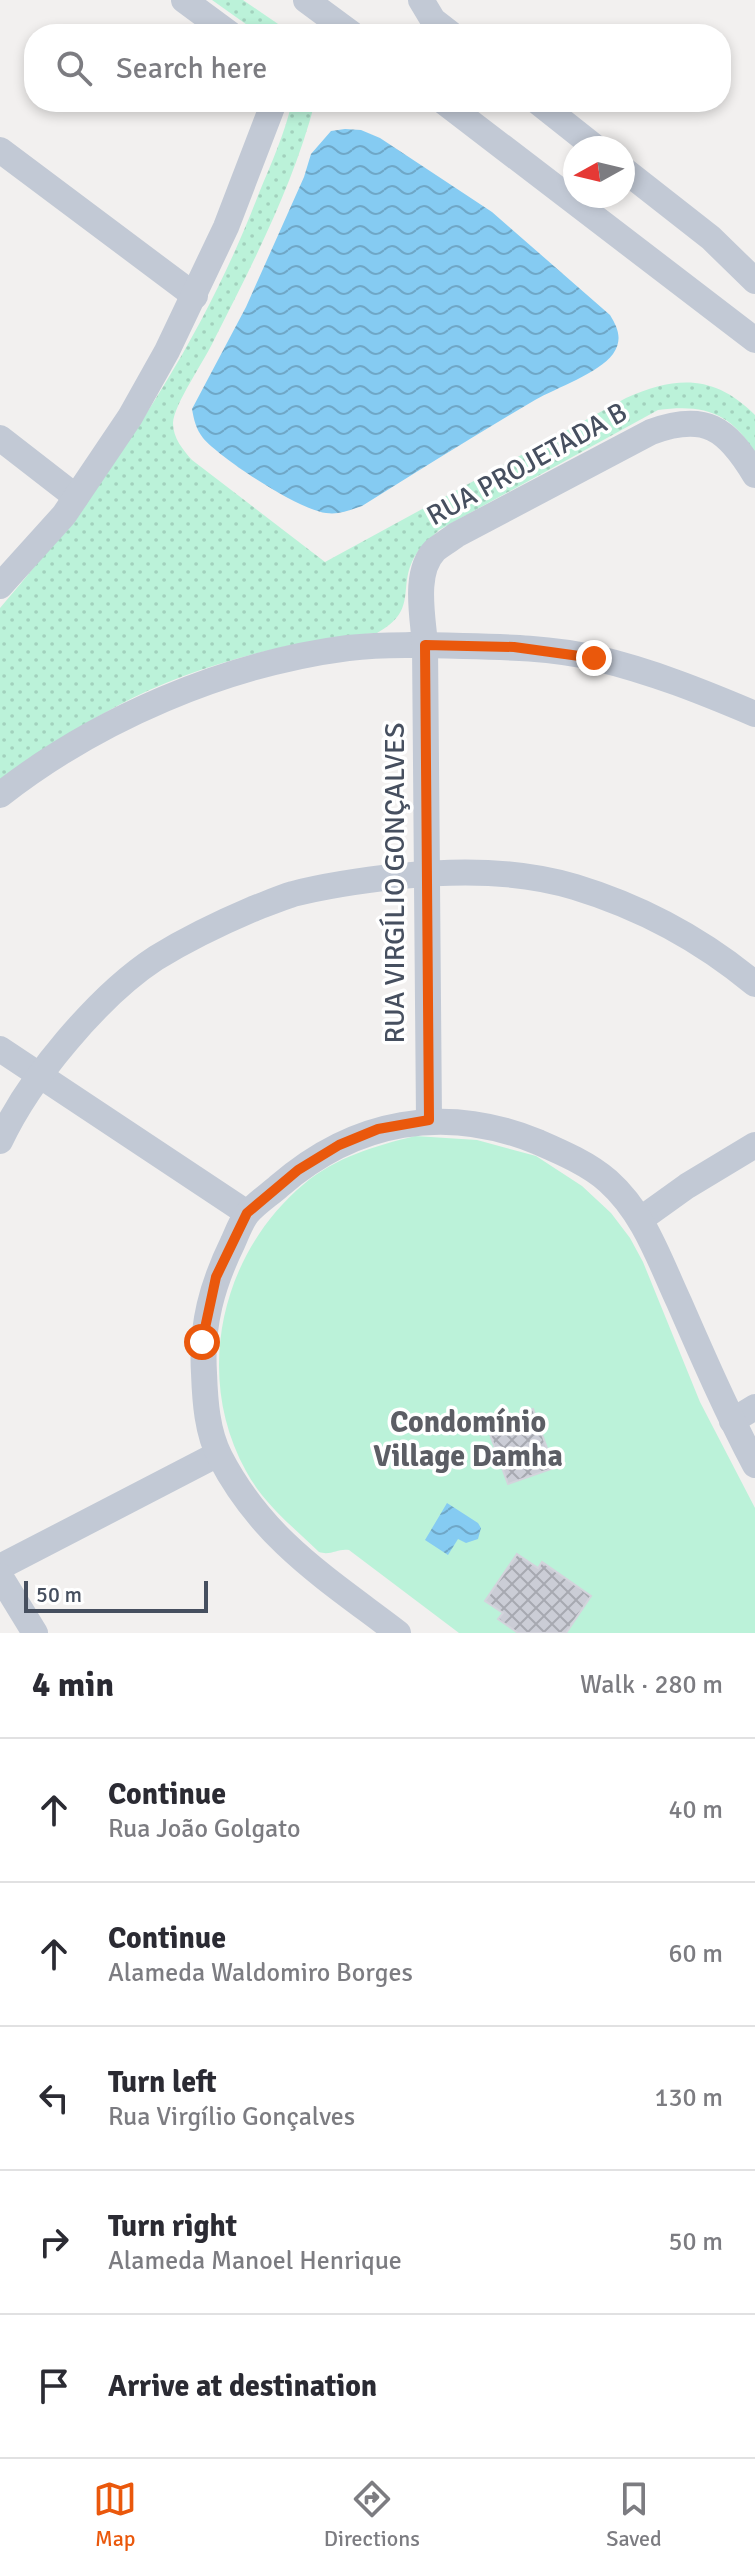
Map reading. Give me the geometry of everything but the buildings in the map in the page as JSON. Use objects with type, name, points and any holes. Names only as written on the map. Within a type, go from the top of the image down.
[{"type":"street","points":[[184,0],[216,24]]},
{"type":"street","points":[[306,0],[338,24]]},
{"type":"street","points":[[421,0],[438,24]]},
{"type":"street","points":[[0,586],[64,515],[130,417],[195,296],[226,227],[270,112]]},
{"type":"street","points":[[457,112],[755,340]]},
{"type":"street","points":[[551,112],[581,136]]},
{"type":"street","points":[[0,150],[195,296]]},
{"type":"street","points":[[635,178],[711,238],[755,281]]},
{"type":"street","name":"RUA PROJETADA B","points":[[425,645],[424,571],[433,552],[456,535],[651,432],[674,423],[698,423],[721,432],[740,450],[755,475]]},
{"type":"street","points":[[0,438],[76,497]]},
{"type":"street","points":[[0,795],[93,732],[175,694],[261,666],[348,648],[425,645],[514,647],[594,658],[679,682],[755,714]]},
{"type":"street","name":"RUA VIRGÍLIO GONÇALVES","points":[[425,645],[429,1120]]},
{"type":"street","points":[[0,1141],[39,1075],[96,1009],[154,959],[219,923],[290,895],[352,882],[426,874],[494,872],[574,887],[657,918],[722,957],[755,984]]},
{"type":"street","points":[[0,1049],[247,1213]]},
{"type":"street","points":[[398,1633],[289,1550],[247,1505],[218,1454],[206,1410],[202,1342],[216,1277],[247,1213],[298,1170],[339,1145],[378,1129],[429,1120],[472,1122],[519,1134],[563,1153],[607,1180],[641,1219],[755,1465]]},
{"type":"street","points":[[641,1219],[687,1186],[755,1145]]},
{"type":"street","points":[[732,1421],[755,1407]]},
{"type":"street","points":[[0,1567],[218,1454]]},
{"type":"street","points":[[0,1576],[35,1633]]},
{"type":"green space","points":[[212,0],[243,0],[278,24],[246,24]]},
{"type":"green space","points":[[289,112],[312,112],[284,194],[210,349],[184,394],[173,428],[182,448],[192,460],[325,562],[626,398],[661,386],[694,383],[709,386],[740,402],[755,415],[755,453],[736,428],[714,414],[689,408],[658,410],[439,530],[419,550],[411,565],[399,615],[377,633],[278,648],[178,678],[88,722],[0,781],[0,608],[77,512],[148,412],[209,306]]},
{"type":"green space","points":[[415,1136],[477,1140],[536,1156],[582,1186],[611,1213],[630,1238],[643,1262],[700,1402],[755,1508],[755,1633],[459,1633],[349,1550],[319,1552],[279,1514],[253,1483],[230,1434],[221,1395],[219,1356],[224,1317],[235,1280],[252,1244],[276,1212],[304,1184],[343,1160],[371,1148]]},
{"type":"water","points":[[361,130],[380,138],[492,212],[610,315],[619,339],[613,354],[588,374],[535,400],[362,506],[331,513],[298,503],[226,458],[201,435],[192,409],[246,307],[304,177],[311,154],[331,131]]},
{"type":"water","points":[[447,1503],[481,1528],[478,1539],[466,1543],[458,1539],[448,1555],[425,1540]]},
{"type":"district","name":"Condomínio Village Damha","points":[[468,1439]]},
{"type":"route","points":[[202,1342],[216,1277],[247,1213],[298,1170],[339,1145],[378,1129],[429,1120],[425,645],[514,647],[594,658]]}]
